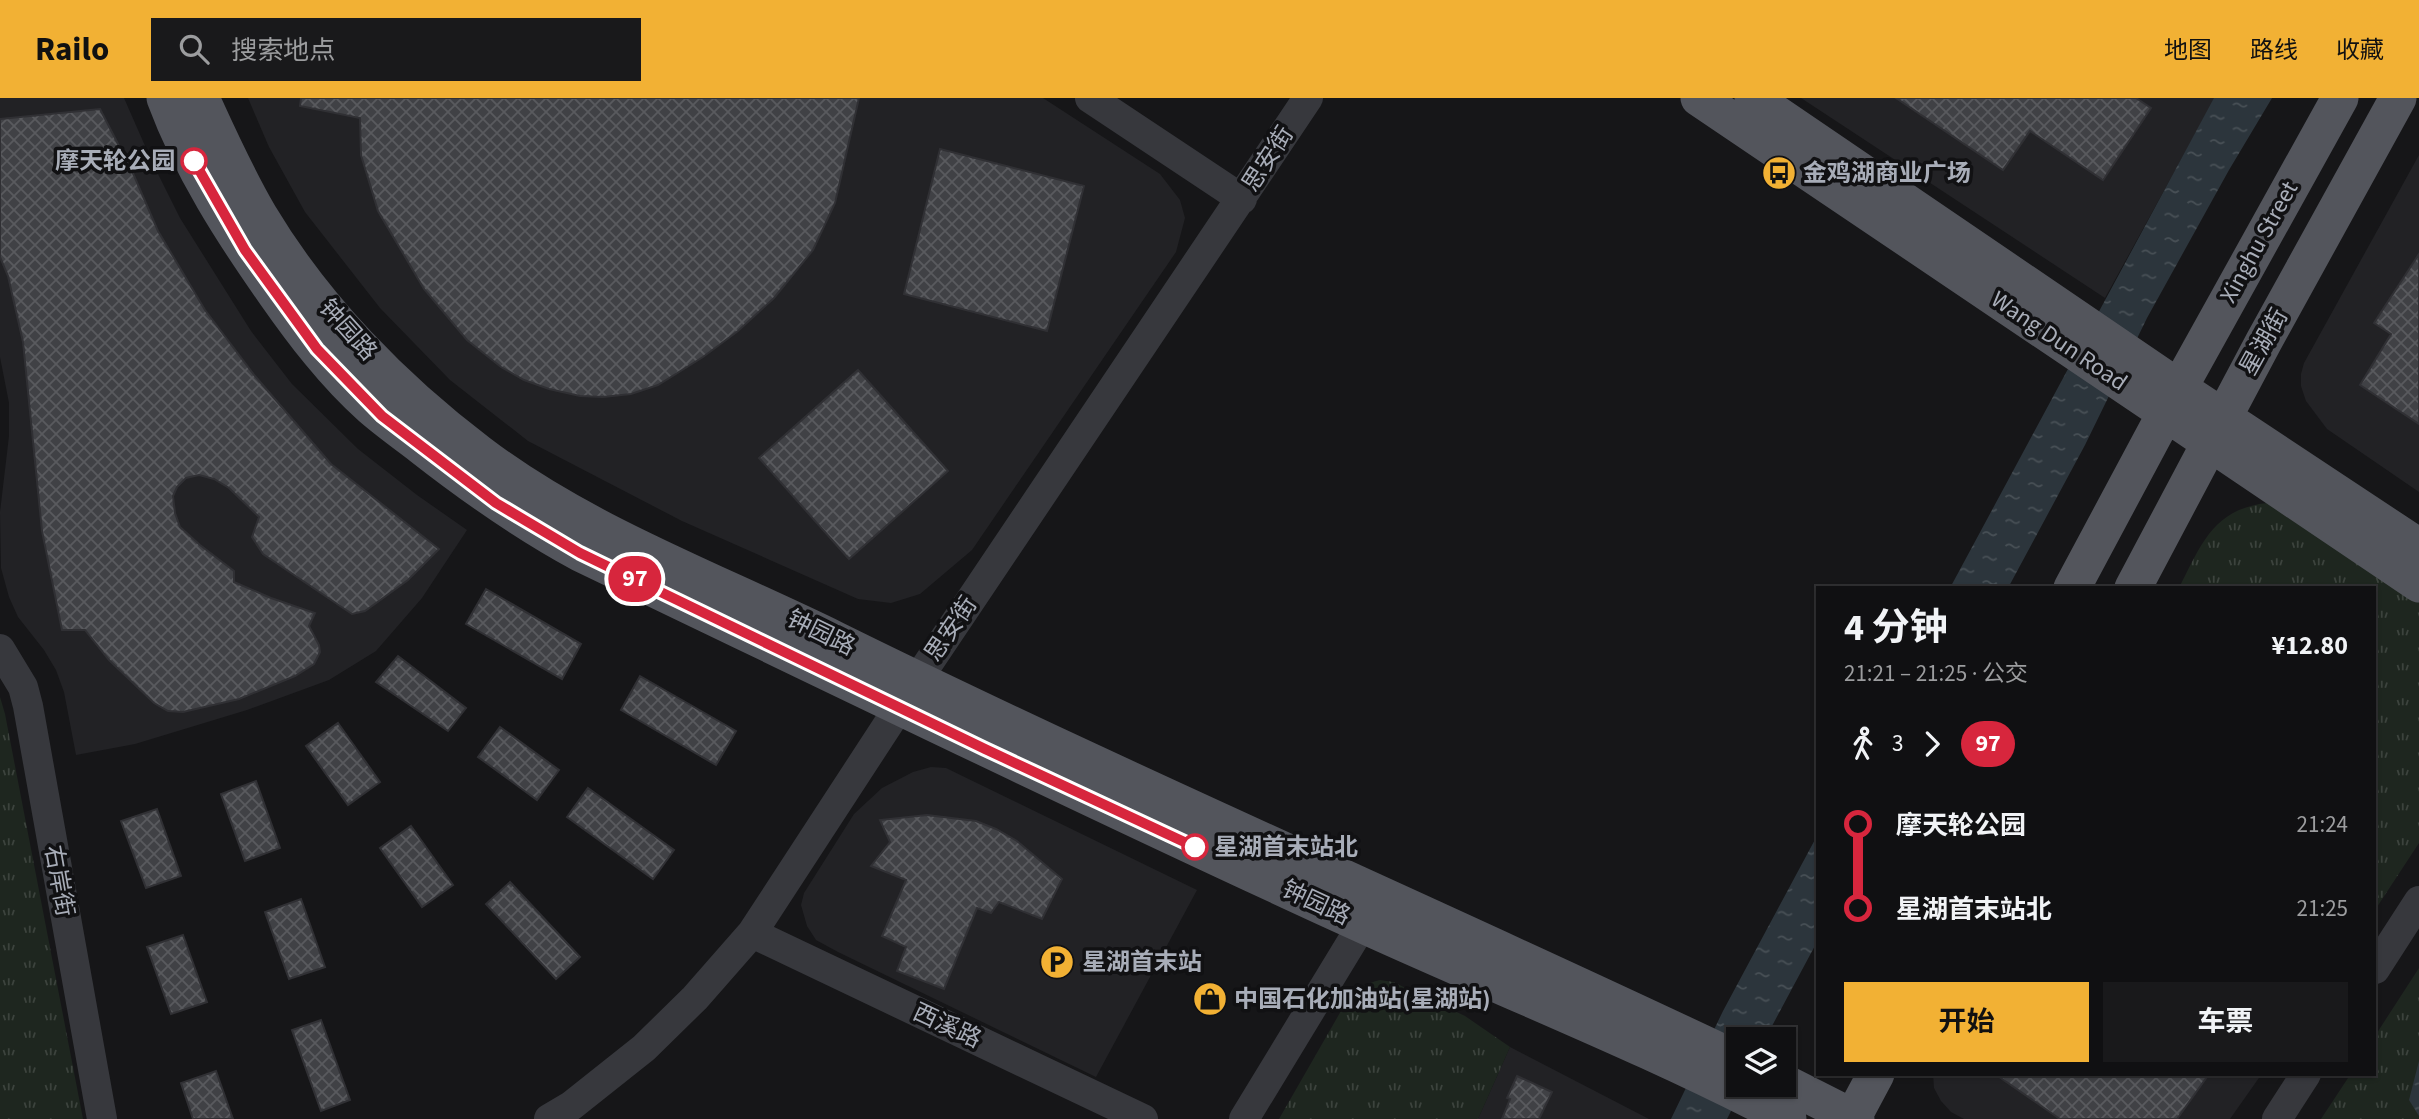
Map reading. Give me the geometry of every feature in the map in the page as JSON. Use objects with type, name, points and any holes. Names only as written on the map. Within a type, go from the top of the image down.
[{"type":"main road","name":"钟园路","points":[[165,98],[194,161],[245,250],[317,349],[369,405],[395,428],[487,496],[551,537],[908,694],[999,720],[1371,910],[1690,1054],[1751,1100],[1797,1096],[1854,1118]]},
{"type":"main road","name":"钟园路","points":[[201,98],[254,206],[281,249],[309,285],[381,367],[477,452],[536,493],[908,694]]},
{"type":"main road","name":"Wang Dun Road","points":[[1699,98],[2134,374],[2216,430],[2419,584]]},
{"type":"main road","name":"Wang Dun Road","points":[[1753,98],[2070,331]]},
{"type":"main road","name":"Xinghu Street","points":[[2172,400],[2340,98]]},
{"type":"main road","name":"星湖街","points":[[2134,586],[2216,430],[2398,98]]},
{"type":"main road","points":[[2073,586],[2172,400]]},
{"type":"main road","name":"Wang Dun Road","points":[[2216,430],[2419,547]]},
{"type":"main road","name":"钟园路","points":[[1690,1054],[1726,1058]]},
{"type":"main road","points":[[1854,1118],[1875,1076]]},
{"type":"street","points":[[1090,98],[1242,199]]},
{"type":"street","name":"思安街","points":[[549,1119],[571,1106],[644,1048],[695,999],[752,933],[908,694],[1308,98]]},
{"type":"street","name":"右岸街","points":[[0,649],[23,687],[28,706],[102,1119]]},
{"type":"street","points":[[2376,967],[2419,901]]},
{"type":"street","points":[[1244,1119],[1371,910]]},
{"type":"street","name":"西溪路","points":[[752,933],[1143,1119]]},
{"type":"street","points":[[2277,1119],[2305,1076]]},
{"type":"shaded area","points":[[0,98],[124,98],[180,218],[251,331],[292,384],[358,449],[467,530],[422,598],[376,651],[329,680],[247,710],[135,744],[76,755],[64,692],[56,670],[18,617],[1,568],[0,512],[9,436],[9,403],[0,357]]},
{"type":"shaded area","points":[[248,98],[1043,98],[1160,174],[1180,200],[1185,218],[1176,252],[972,550],[920,594],[891,603],[858,599],[682,521],[528,441],[450,380],[380,308],[305,212],[269,147]]},
{"type":"shaded area","name":"金鸡湖商业广场","points":[[1801,98],[2215,98],[2105,298]]},
{"type":"shaded area","points":[[2419,155],[2419,492],[2327,429],[2306,401],[2301,386],[2301,374],[2304,363]]},
{"type":"shaded area","points":[[931,767],[946,768],[1197,890],[1096,1077],[838,952],[816,940],[807,926],[801,905],[804,893],[854,814],[882,788],[913,772]]},
{"type":"shaded area","points":[[1510,1047],[1649,1119],[1478,1119]]},
{"type":"shaded area","points":[[1933,1076],[2260,1076],[2230,1119],[1964,1119],[1951,1112],[1934,1088]]},
{"type":"green space","points":[[2267,503],[2419,602],[2419,843],[2376,908],[2376,586],[2180,586],[2194,557],[2211,532],[2221,521],[2249,507]]},
{"type":"green space","points":[[0,697],[5,714],[83,1119],[0,1119]]},
{"type":"green space","points":[[2419,968],[2419,1119],[2321,1119],[2349,1076],[2376,1076],[2376,1034]]},
{"type":"green space","points":[[1380,980],[1393,982],[1465,1016],[1510,1047],[1478,1119],[1279,1119],[1345,1004],[1360,988]]},
{"type":"water","points":[[2214,98],[2272,98],[2147,318],[2085,445],[2009,586],[1951,586]]},
{"type":"water","points":[[1816,838],[1816,944],[1771,1027],[1726,1027],[1726,1097],[1738,1097],[1727,1119],[1671,1119],[1723,1011]]},
{"type":"water","points":[[2419,1061],[2419,1116],[2409,1100]]},
{"type":"building","points":[[301,98],[859,98],[835,203],[813,250],[774,298],[738,331],[658,385],[631,394],[603,397],[580,396],[524,380],[501,367],[467,340],[424,289],[378,211],[361,155],[360,118],[300,106]]},
{"type":"building","points":[[1896,98],[2136,98],[2151,108],[2103,180],[2030,131],[2003,170]]},
{"type":"building","points":[[100,109],[132,171],[158,231],[205,310],[255,376],[331,464],[439,549],[408,580],[365,611],[352,614],[263,554],[252,537],[259,517],[229,488],[214,479],[199,475],[186,478],[173,496],[180,527],[234,571],[234,582],[315,613],[309,626],[320,652],[314,664],[295,676],[239,699],[183,712],[168,711],[154,703],[109,660],[85,630],[62,630],[42,531],[23,342],[8,276],[0,257],[0,119]]},
{"type":"building","points":[[940,149],[1084,186],[1047,331],[904,294]]},
{"type":"building","points":[[2419,254],[2419,424],[2360,385],[2391,334],[2374,323]]},
{"type":"building","points":[[858,370],[948,471],[849,559],[759,458]]},
{"type":"building","points":[[486,589],[581,644],[562,679],[466,624]]},
{"type":"building","points":[[398,656],[466,708],[448,731],[376,682]]},
{"type":"building","points":[[640,676],[736,731],[716,765],[621,710]]},
{"type":"building","points":[[338,723],[380,782],[348,805],[306,746]]},
{"type":"building","points":[[500,727],[559,770],[537,800],[478,757]]},
{"type":"building","points":[[256,781],[280,848],[245,861],[221,794]]},
{"type":"building","points":[[588,788],[674,850],[653,879],[567,817]]},
{"type":"building","points":[[157,809],[181,876],[146,888],[121,821]]},
{"type":"building","points":[[927,815],[976,821],[996,829],[1017,841],[1062,879],[1042,919],[999,902],[991,913],[977,908],[944,989],[897,971],[906,947],[882,936],[906,880],[871,866],[890,842],[880,820]]},
{"type":"building","points":[[411,826],[453,885],[422,907],[380,848]]},
{"type":"building","points":[[510,882],[580,957],[556,979],[486,904]]},
{"type":"building","points":[[301,899],[325,967],[289,979],[265,912]]},
{"type":"building","points":[[183,935],[207,1002],[171,1014],[147,947]]},
{"type":"building","points":[[321,1020],[350,1100],[321,1111],[292,1030]]},
{"type":"building","points":[[216,1071],[233,1119],[193,1119],[181,1083]]},
{"type":"building","points":[[1517,1076],[1552,1092],[1539,1119],[1502,1119],[1510,1099],[1507,1098]]},
{"type":"building","points":[[1998,1076],[2208,1076],[2177,1119],[2060,1119]]},
{"type":"bus line","name":"97","points":[[194,161],[245,250],[317,349],[369,405],[395,428],[496,503],[580,553],[985,749],[1195,847]]},
{"type":"place","name":"摩天轮公园","points":[[194,161]]},
{"type":"place","name":"金鸡湖商业广场","points":[[1779,173]]},
{"type":"place","name":"星湖首末站北","points":[[1195,847]]},
{"type":"place","name":"星湖首末站","points":[[1057,962]]},
{"type":"place","name":"中国石化加油站(星湖站)","points":[[1210,999]]}]
